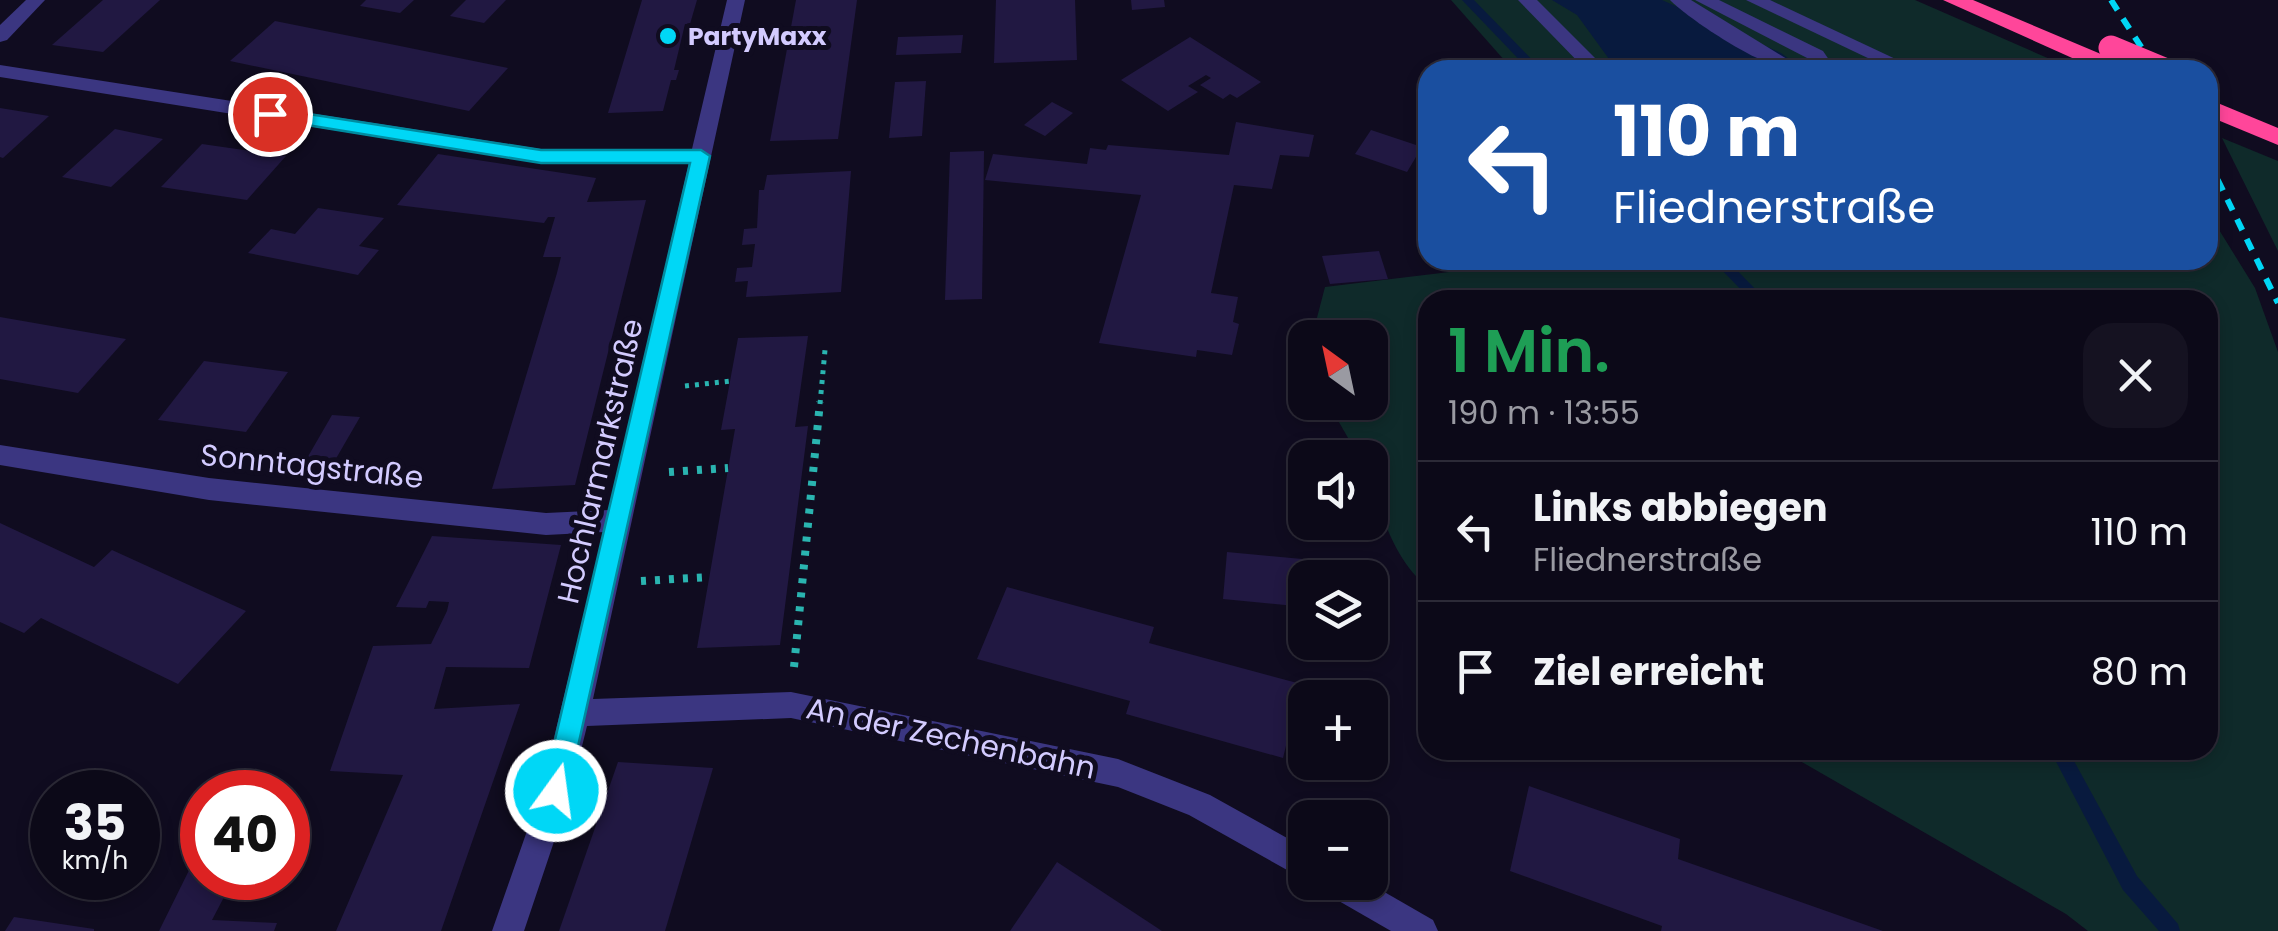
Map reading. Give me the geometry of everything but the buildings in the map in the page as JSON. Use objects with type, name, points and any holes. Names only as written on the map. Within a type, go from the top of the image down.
[{"type":"highway","points":[[1954,0],[2115,59]]},
{"type":"highway","points":[[1997,0],[2115,59]]},
{"type":"highway","points":[[2218,92],[2278,117]]},
{"type":"highway","points":[[2218,111],[2278,137]]},
{"type":"street","points":[[0,36],[36,0]]},
{"type":"street","name":"Hochlarmarkstraße","points":[[508,931],[556,791],[576,713],[736,0]]},
{"type":"street","points":[[1527,0],[1587,60]]},
{"type":"street","points":[[1679,0],[1778,60]]},
{"type":"street","points":[[1704,0],[1819,60]]},
{"type":"street","points":[[1755,0],[1887,60]]},
{"type":"street","points":[[0,72],[541,156],[701,156]]},
{"type":"street","name":"Sonntagstraße","points":[[0,455],[209,489],[526,522],[619,520]]},
{"type":"street","name":"An der Zechenbahn","points":[[576,713],[790,705],[1118,773],[1200,805],[1288,855]]},
{"type":"street","points":[[1368,900],[1422,931]]},
{"type":"path","points":[[790,705],[825,350]]},
{"type":"path","points":[[664,472],[728,468]]},
{"type":"path","points":[[640,581],[644,563]]},
{"type":"path","points":[[605,586],[709,577]]},
{"type":"green space","points":[[1451,0],[1915,0],[2052,60],[1504,60]]},
{"type":"green space","points":[[2222,138],[2278,161],[2278,251]]},
{"type":"green space","points":[[2218,228],[2255,288],[2278,352],[2278,931],[2088,931],[2066,914],[1798,760],[2218,760],[2218,290],[1418,290],[1418,578],[1388,530],[1388,440],[1349,440],[1338,420],[1388,420],[1388,320],[1316,320],[1325,287],[1466,270],[2218,270]]},
{"type":"water","points":[[1552,0],[1662,0],[1790,60],[1610,60],[1577,15]]},
{"type":"waterway","points":[[1468,0],[1526,60]]},
{"type":"waterway","points":[[1729,270],[1749,290]]},
{"type":"waterway","points":[[2064,760],[2130,883],[2171,931]]},
{"type":"railway","points":[[2111,0],[2150,60]]},
{"type":"railway","points":[[2218,180],[2278,303]]},
{"type":"place","name":"PartyMaxx","points":[[668,36]]},
{"type":"route","points":[[270,114],[541,156],[701,156],[556,791]]}]
